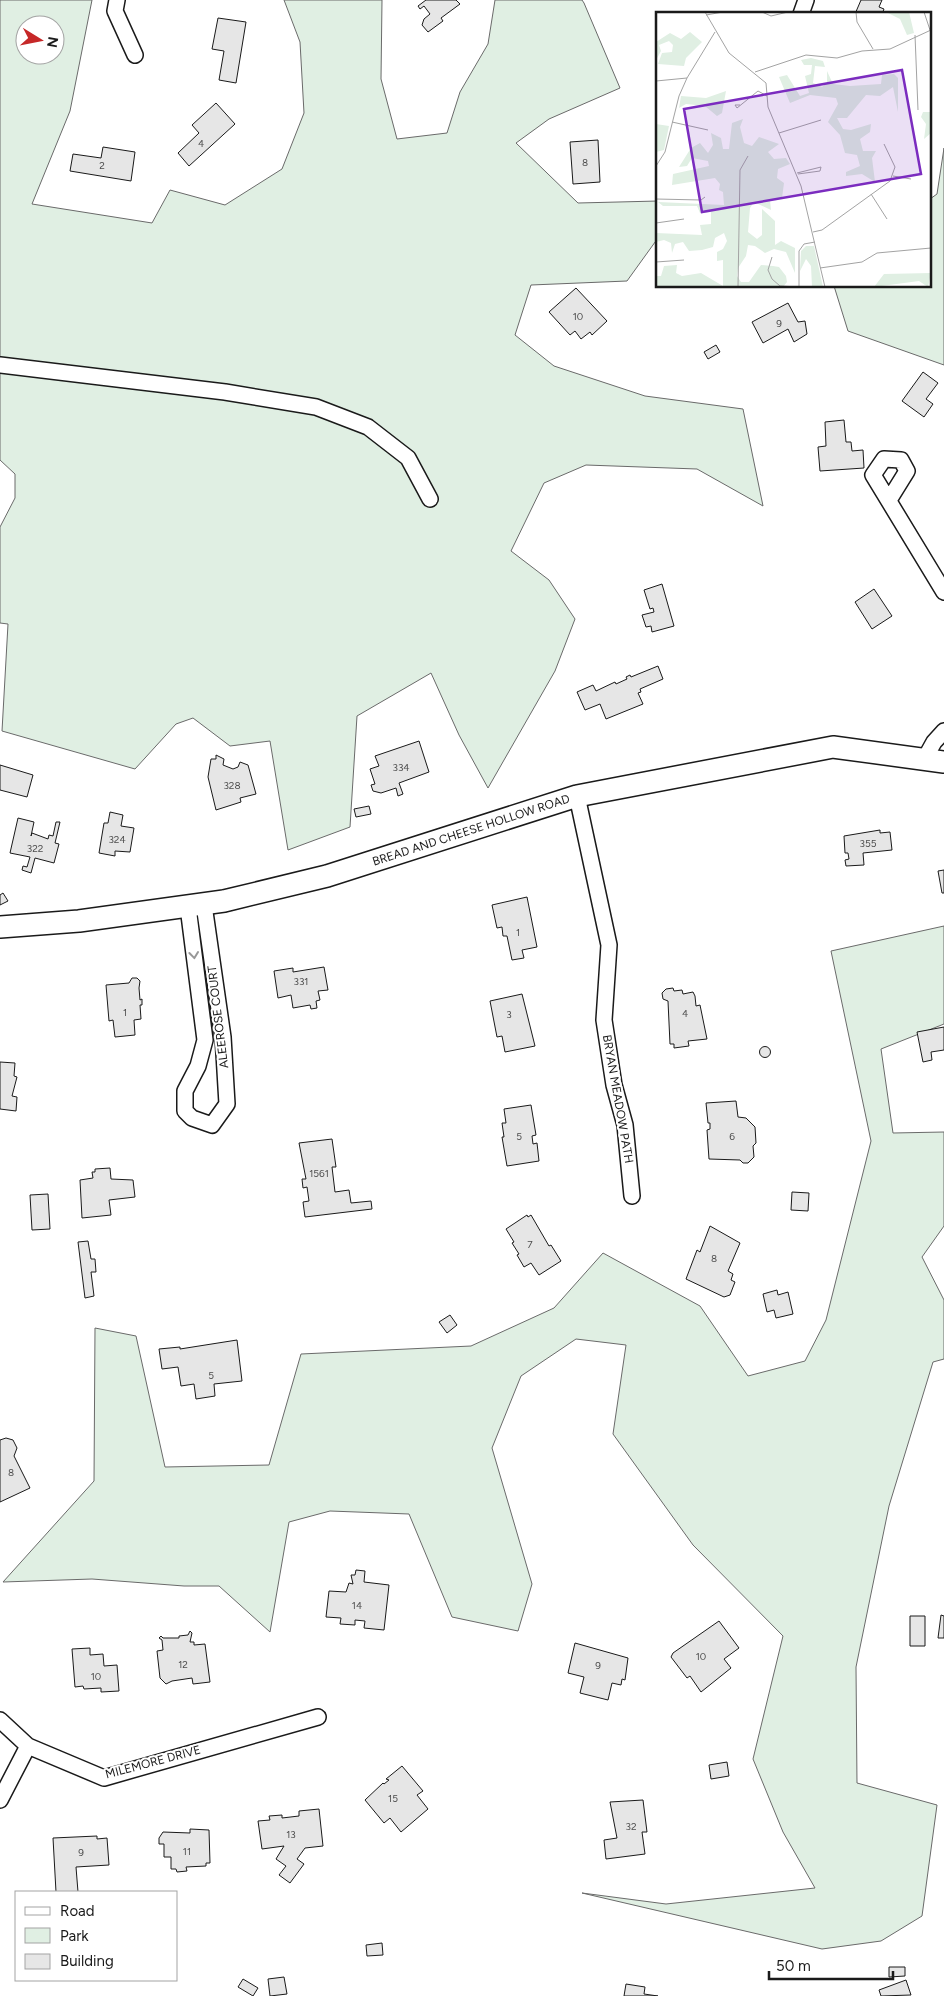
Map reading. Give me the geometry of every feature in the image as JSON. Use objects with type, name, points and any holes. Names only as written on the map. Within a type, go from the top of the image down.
[{"type":"main road","name":"BREAD AND CHEESE HOLLOW ROAD","points":[[0,927],[79,921],[196,906],[327,876],[577,796],[833,747],[934,761]]},
{"type":"street","points":[[117,0],[115,11],[134,55]]},
{"type":"street","points":[[0,365],[225,392],[316,407],[368,427],[408,458],[430,499]]},
{"type":"street","points":[[889,500],[944,592]]},
{"type":"street","points":[[934,761],[934,742],[944,731]]},
{"type":"street","name":"BRYAN MEADOW PATH","points":[[577,796],[609,945],[604,1020],[614,1085],[625,1125],[632,1196]]},
{"type":"street","name":"ALEEROSE COURT","points":[[196,906],[223,1037],[227,1104],[212,1125],[192,1118],[185,1111],[185,1091],[198,1066],[205,1040],[196,906]]},
{"type":"street","name":"MILEMORE DRIVE","points":[[0,1720],[28,1746],[104,1778],[318,1717]]},
{"type":"street","points":[[0,1800],[28,1746]]},
{"type":"green space","points":[[0,0],[92,0],[70,111],[32,204],[152,223],[170,190],[225,205],[282,169],[304,113],[300,42],[284,0],[382,0],[381,79],[397,139],[447,133],[460,92],[488,44],[495,0],[582,0],[620,88],[549,119],[516,143],[578,203],[656,201],[656,241],[627,281],[531,285],[515,335],[554,366],[645,396],[743,409],[763,506],[697,469],[586,465],[544,483],[511,551],[549,580],[575,619],[555,671],[488,788],[459,735],[431,673],[357,716],[350,827],[288,850],[270,741],[230,746],[193,718],[176,724],[135,769],[2,731],[8,624],[0,623],[0,527],[15,498],[15,474],[0,460]]},
{"type":"green space","points":[[944,148],[944,365],[848,331],[835,288],[932,288],[932,198],[937,194]]},
{"type":"green space","points":[[944,926],[944,1024],[881,1049],[893,1133],[944,1132],[944,1226],[922,1257],[944,1300],[944,1359],[933,1362],[889,1506],[856,1667],[857,1783],[937,1805],[922,1916],[881,1941],[822,1949],[582,1893],[666,1904],[815,1888],[783,1832],[753,1759],[783,1636],[693,1545],[613,1434],[626,1345],[576,1339],[521,1376],[492,1448],[532,1584],[518,1631],[452,1617],[409,1514],[330,1511],[289,1522],[270,1632],[219,1586],[184,1586],[92,1579],[3,1582],[94,1481],[95,1328],[136,1336],[165,1467],[269,1465],[301,1354],[471,1346],[554,1308],[603,1253],[700,1306],[748,1376],[805,1361],[826,1320],[871,1141],[831,951]]},
{"type":"building","points":[[426,0],[456,0],[460,4],[441,18],[443,21],[428,32],[422,25],[424,19],[430,14],[424,6],[420,9],[418,6]]},
{"type":"building","points":[[861,0],[882,0],[879,7],[884,9],[883,12],[856,12]]},
{"type":"building","points":[[218,18],[246,22],[236,83],[219,80],[224,51],[212,49]]},
{"type":"building","points":[[216,103],[235,124],[189,166],[178,153],[199,133],[192,125]]},
{"type":"building","points":[[598,140],[600,182],[573,184],[570,142]]},
{"type":"building","points":[[103,147],[135,152],[131,181],[70,171],[73,154],[101,158]]},
{"type":"building","points":[[576,288],[607,321],[592,335],[590,332],[581,339],[575,331],[570,335],[549,312]]},
{"type":"building","points":[[788,303],[798,322],[805,321],[807,334],[794,342],[788,329],[763,343],[752,322]]},
{"type":"building","points":[[716,345],[720,352],[708,359],[704,352]]},
{"type":"building","points":[[923,372],[938,383],[926,399],[933,404],[924,417],[902,401]]},
{"type":"building","points":[[844,420],[846,442],[851,442],[852,451],[863,450],[864,468],[820,471],[818,447],[826,446],[825,422]]},
{"type":"building","points":[[662,584],[674,626],[652,632],[651,626],[646,627],[642,615],[654,612],[653,608],[650,609],[644,590]]},
{"type":"building","points":[[874,589],[892,616],[872,629],[855,602]]},
{"type":"building","points":[[658,666],[663,679],[640,689],[641,692],[638,693],[643,704],[606,719],[600,704],[585,710],[577,692],[593,685],[596,691],[615,682],[616,684],[627,679],[626,677],[630,675],[631,677]]},
{"type":"building","points":[[419,741],[429,772],[399,783],[403,794],[398,796],[396,788],[381,793],[373,791],[371,785],[375,784],[370,769],[379,766],[375,756]]},
{"type":"building","points":[[216,755],[224,759],[223,765],[233,769],[238,767],[240,762],[248,765],[256,794],[240,798],[241,802],[216,810],[208,777],[211,759],[216,759]]},
{"type":"building","points":[[0,765],[33,775],[27,797],[0,790]]},
{"type":"building","points":[[369,806],[371,814],[356,817],[354,809]]},
{"type":"building","points":[[110,812],[123,815],[121,826],[134,828],[130,852],[115,851],[115,856],[99,853],[104,823],[108,823]]},
{"type":"building","points":[[18,818],[34,822],[31,836],[32,833],[48,839],[49,835],[53,836],[56,822],[60,822],[55,843],[59,844],[54,863],[35,858],[31,873],[22,870],[23,866],[27,867],[30,857],[10,853]]},
{"type":"building","points":[[880,830],[880,833],[890,832],[892,850],[863,853],[864,865],[846,866],[845,860],[849,859],[848,853],[845,853],[844,836]]},
{"type":"building","points":[[944,870],[944,893],[942,893],[938,871]]},
{"type":"building","points":[[3,893],[8,901],[0,905],[0,895]]},
{"type":"building","points":[[527,897],[537,947],[522,950],[524,958],[512,960],[507,936],[503,936],[502,927],[497,928],[492,905]]},
{"type":"building","points":[[324,967],[328,990],[318,991],[320,1000],[316,1001],[317,1008],[311,1009],[310,1005],[293,1008],[291,995],[278,998],[274,971],[293,968],[293,972]]},
{"type":"building","points":[[132,978],[137,978],[140,981],[140,1000],[142,999],[142,1005],[140,1005],[141,1019],[134,1020],[135,1035],[115,1037],[113,1020],[109,1021],[106,985],[129,983]]},
{"type":"building","points":[[673,988],[674,991],[682,990],[683,994],[693,992],[696,1006],[700,1005],[707,1039],[688,1041],[689,1046],[674,1048],[674,1044],[670,1044],[668,1001],[663,999],[662,993],[666,989]]},
{"type":"building","points":[[522,994],[535,1046],[505,1052],[502,1036],[497,1037],[490,1001]]},
{"type":"building","points":[[944,1027],[944,1050],[931,1052],[932,1060],[923,1062],[917,1032]]},
{"type":"building","points":[[763,1047],[767,1047],[770,1052],[769,1056],[763,1057],[760,1054],[760,1050]]},
{"type":"building","points":[[0,1062],[15,1063],[14,1076],[17,1077],[12,1096],[17,1097],[16,1111],[0,1109]]},
{"type":"building","points":[[736,1101],[738,1117],[746,1118],[755,1127],[756,1143],[753,1146],[754,1157],[748,1163],[743,1163],[740,1160],[709,1159],[707,1130],[710,1129],[710,1123],[708,1123],[706,1103]]},
{"type":"building","points":[[531,1105],[536,1135],[532,1136],[533,1144],[537,1143],[539,1161],[507,1166],[502,1137],[504,1137],[502,1123],[506,1123],[504,1109]]},
{"type":"building","points":[[332,1139],[336,1167],[332,1167],[335,1192],[349,1190],[351,1203],[371,1201],[372,1209],[305,1217],[303,1202],[309,1201],[307,1187],[303,1188],[302,1179],[306,1179],[299,1143]]},
{"type":"building","points":[[110,1168],[111,1179],[133,1180],[135,1197],[109,1200],[111,1215],[82,1218],[80,1180],[93,1178],[92,1172],[95,1172],[95,1169]]},
{"type":"building","points":[[792,1192],[809,1193],[808,1211],[791,1210]]},
{"type":"building","points":[[48,1194],[50,1229],[32,1230],[30,1195]]},
{"type":"building","points":[[527,1215],[528,1217],[531,1215],[549,1246],[551,1245],[561,1261],[539,1275],[531,1263],[524,1267],[512,1243],[514,1242],[506,1229]]},
{"type":"building","points":[[710,1226],[740,1243],[728,1271],[733,1274],[731,1280],[735,1282],[730,1295],[724,1297],[686,1279],[697,1250],[700,1252]]},
{"type":"building","points":[[88,1241],[91,1259],[95,1259],[96,1272],[91,1272],[94,1296],[85,1298],[78,1242]]},
{"type":"building","points":[[777,1290],[778,1295],[788,1292],[793,1314],[776,1318],[774,1310],[767,1312],[763,1294]]},
{"type":"building","points":[[450,1315],[457,1325],[447,1333],[439,1322]]},
{"type":"building","points":[[237,1340],[242,1381],[214,1384],[215,1396],[196,1399],[194,1384],[181,1386],[178,1367],[162,1369],[159,1349],[180,1347],[180,1349]]},
{"type":"building","points":[[6,1438],[13,1440],[17,1448],[14,1456],[30,1488],[0,1502],[0,1440]]},
{"type":"building","points":[[356,1570],[365,1571],[364,1582],[389,1585],[384,1630],[364,1628],[365,1621],[355,1620],[355,1625],[340,1624],[341,1618],[326,1617],[329,1591],[346,1592],[349,1583],[353,1584],[351,1575],[355,1575]]},
{"type":"building","points":[[941,1615],[944,1616],[944,1638],[938,1638]]},
{"type":"building","points":[[910,1616],[925,1616],[925,1646],[910,1646]]},
{"type":"building","points":[[719,1621],[739,1648],[724,1659],[731,1668],[701,1692],[690,1676],[687,1678],[671,1657],[673,1653]]},
{"type":"building","points":[[190,1631],[192,1633],[190,1642],[194,1642],[194,1645],[205,1644],[210,1682],[193,1684],[192,1678],[172,1681],[166,1684],[160,1678],[157,1651],[163,1650],[162,1640],[159,1638],[161,1636],[163,1638],[179,1638],[179,1636],[188,1635]]},
{"type":"building","points":[[575,1643],[628,1658],[625,1680],[622,1679],[621,1685],[612,1683],[608,1700],[580,1693],[584,1677],[568,1673]]},
{"type":"building","points":[[90,1648],[90,1655],[103,1654],[104,1666],[117,1665],[119,1691],[101,1692],[101,1688],[84,1689],[83,1686],[75,1687],[72,1649]]},
{"type":"building","points":[[727,1762],[729,1776],[711,1779],[709,1765]]},
{"type":"building","points":[[402,1766],[423,1791],[417,1795],[428,1809],[401,1832],[390,1818],[384,1823],[365,1800],[383,1783],[389,1780],[386,1779]]},
{"type":"building","points":[[643,1800],[647,1832],[642,1832],[645,1854],[606,1859],[604,1840],[617,1838],[610,1802]]},
{"type":"building","points":[[319,1809],[323,1846],[305,1848],[297,1859],[304,1864],[290,1883],[279,1875],[286,1866],[276,1859],[284,1846],[262,1849],[258,1821],[270,1820],[269,1816],[282,1815],[282,1818],[299,1816],[299,1811]]},
{"type":"building","points":[[190,1829],[209,1830],[210,1863],[206,1863],[206,1866],[186,1867],[187,1871],[177,1872],[176,1869],[171,1869],[171,1857],[164,1857],[164,1844],[159,1844],[159,1838],[163,1832],[190,1833]]},
{"type":"building","points":[[97,1836],[97,1839],[107,1838],[109,1865],[76,1867],[78,1891],[56,1891],[53,1838]]},
{"type":"building","points":[[382,1943],[383,1955],[367,1956],[366,1945]]},
{"type":"building","points":[[889,1967],[905,1967],[905,1976],[889,1977]]},
{"type":"building","points":[[284,1977],[287,1994],[270,1996],[268,1979]]},
{"type":"building","points":[[243,1979],[258,1988],[253,1996],[238,1987]]},
{"type":"building","points":[[906,1980],[911,1995],[881,1996],[879,1990]]},
{"type":"building","points":[[626,1984],[645,1987],[644,1994],[658,1996],[624,1996]]}]
